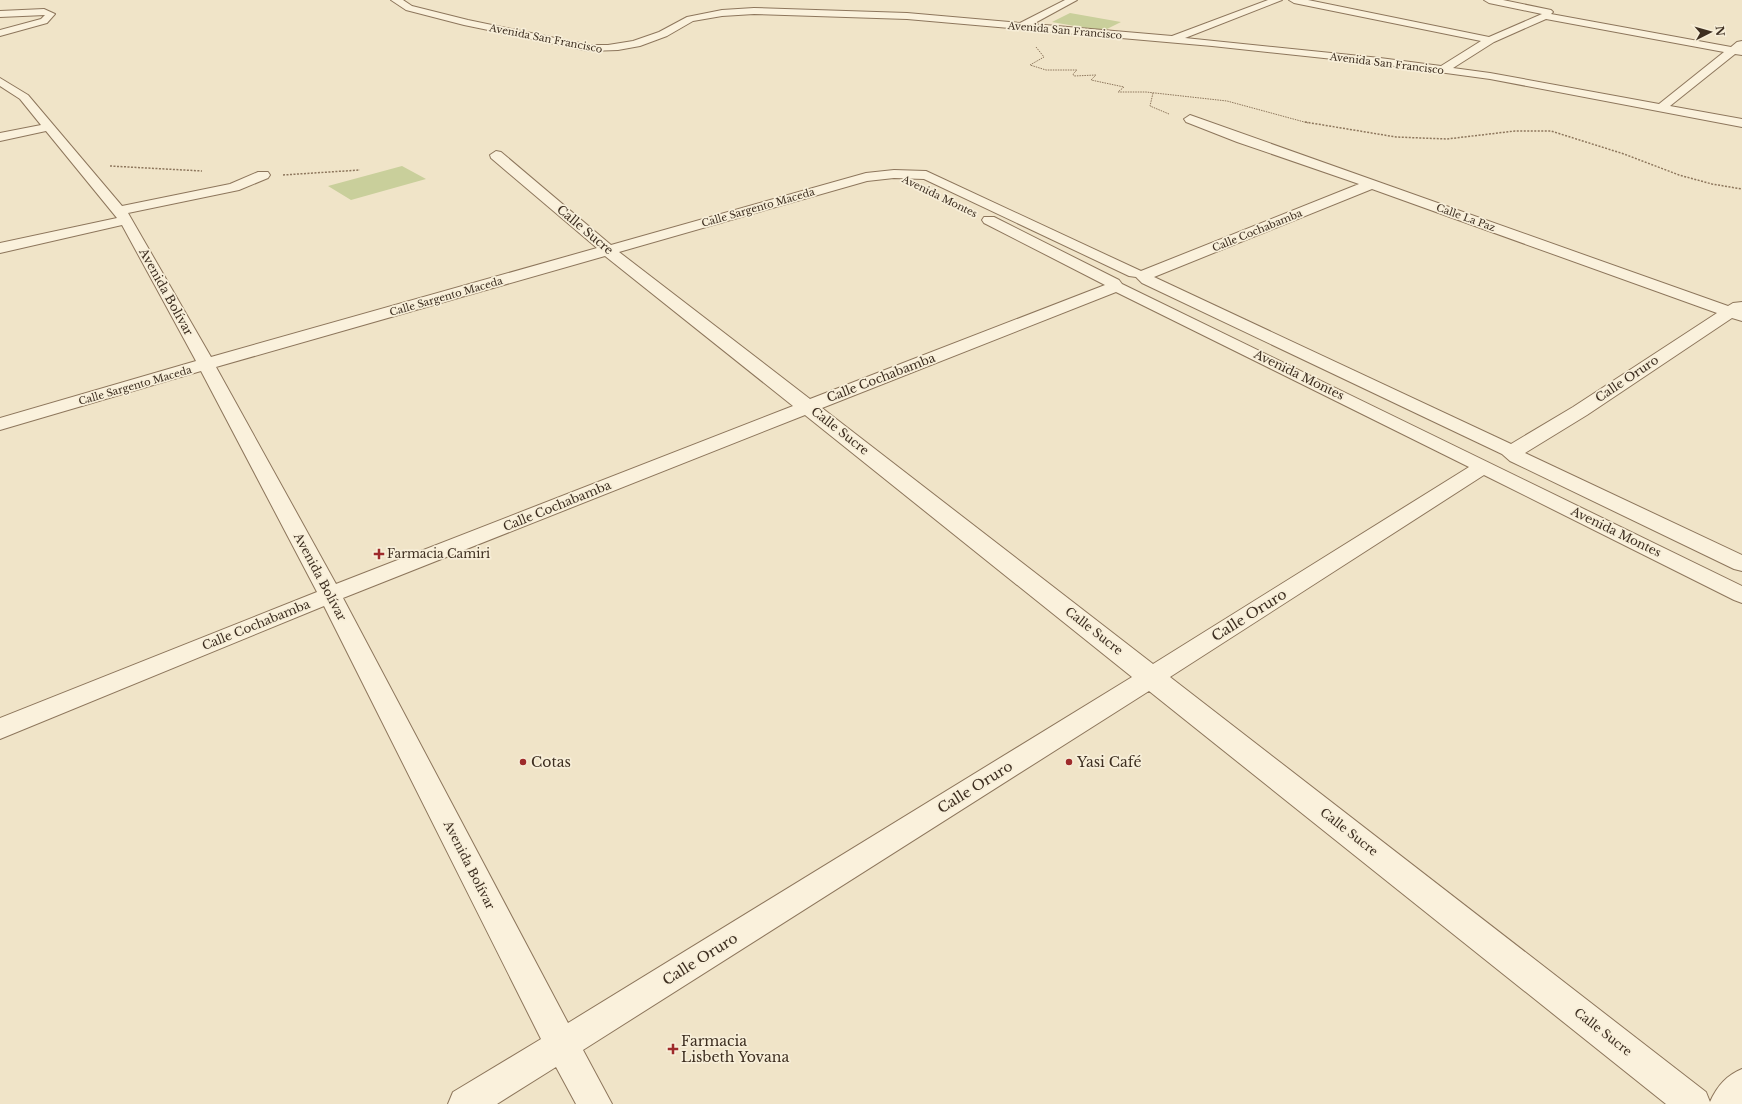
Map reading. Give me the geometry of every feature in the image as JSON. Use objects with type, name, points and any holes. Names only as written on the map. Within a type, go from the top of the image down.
[{"type":"street","name":"Avenida San Francisco","points":[[396,0],[409,8],[467,23],[589,48],[606,50],[639,44],[664,33],[679,24],[709,14],[730,12],[809,12],[908,16],[1171,39],[1364,59],[1490,76],[1742,123]]},
{"type":"street","points":[[1027,27],[1072,0]]},
{"type":"street","points":[[1171,39],[1277,0]]},
{"type":"street","points":[[1294,0],[1490,40]]},
{"type":"street","points":[[1489,0],[1739,48]]},
{"type":"street","points":[[809,12],[817,4]]},
{"type":"street","points":[[1444,70],[1490,40],[1549,11]]},
{"type":"street","points":[[0,14],[44,12],[50,14],[44,21],[0,33]]},
{"type":"street","points":[[1662,107],[1739,48]]},
{"type":"street","name":"Avenida Bolívar","points":[[0,81],[24,97],[50,127],[81,167],[123,215],[206,364],[330,595],[562,1045],[595,1104]]},
{"type":"street","name":"Calle La Paz","points":[[1190,119],[1241,139],[1738,310]]},
{"type":"street","points":[[0,137],[50,127]]},
{"type":"street","name":"Calle Sucre","points":[[496,156],[609,251],[809,406],[1694,1104]]},
{"type":"street","name":"Calle Sargento Maceda","points":[[0,424],[206,364],[609,251],[851,180],[894,174]]},
{"type":"street","name":"Avenida Montes","points":[[894,174],[926,175],[938,180],[1142,276],[1742,564]]},
{"type":"street","name":"Avenida Montes","points":[[894,174],[913,181],[1117,286],[1742,595]]},
{"type":"street","points":[[0,248],[234,187],[263,176]]},
{"type":"street","name":"Calle Cochabamba","points":[[0,729],[330,595],[1117,286],[1134,290],[1145,288],[1149,283],[1142,276],[1372,184]]},
{"type":"street","name":"Calle Oruro","points":[[1511,453],[1580,411],[1738,310]]},
{"type":"street","points":[[1489,446],[1511,453],[1521,466],[1514,472],[1483,467],[1472,454],[1472,451],[1476,448],[1489,446]]},
{"type":"street","name":"Calle Oruro","points":[[465,1104],[1152,677],[1483,467]]},
{"type":"street","points":[[1727,1104],[1742,1086]]},
{"type":"path","points":[[1027,27],[1036,48],[1044,58],[1030,65],[1046,70],[1078,70],[1073,74],[1074,76],[1096,75],[1090,79],[1124,87],[1118,92],[1194,96],[1227,101],[1314,124],[1396,137],[1447,139],[1515,131],[1551,131],[1624,154],[1680,175],[1712,184],[1742,189]]},
{"type":"path","points":[[1154,93],[1150,106],[1190,119]]},
{"type":"green space","points":[[1070,13],[1121,22],[1103,31],[1052,22]]},
{"type":"green space","points":[[402,166],[426,179],[351,200],[328,186]]},
{"type":"place","name":"Farmacia Camiri","points":[[379,554]]},
{"type":"place","name":"Cotas","points":[[523,762]]},
{"type":"place","name":"Yasi Café","points":[[1069,762]]},
{"type":"place","name":"Farmacia Lisbeth Yovana","points":[[673,1049]]}]
